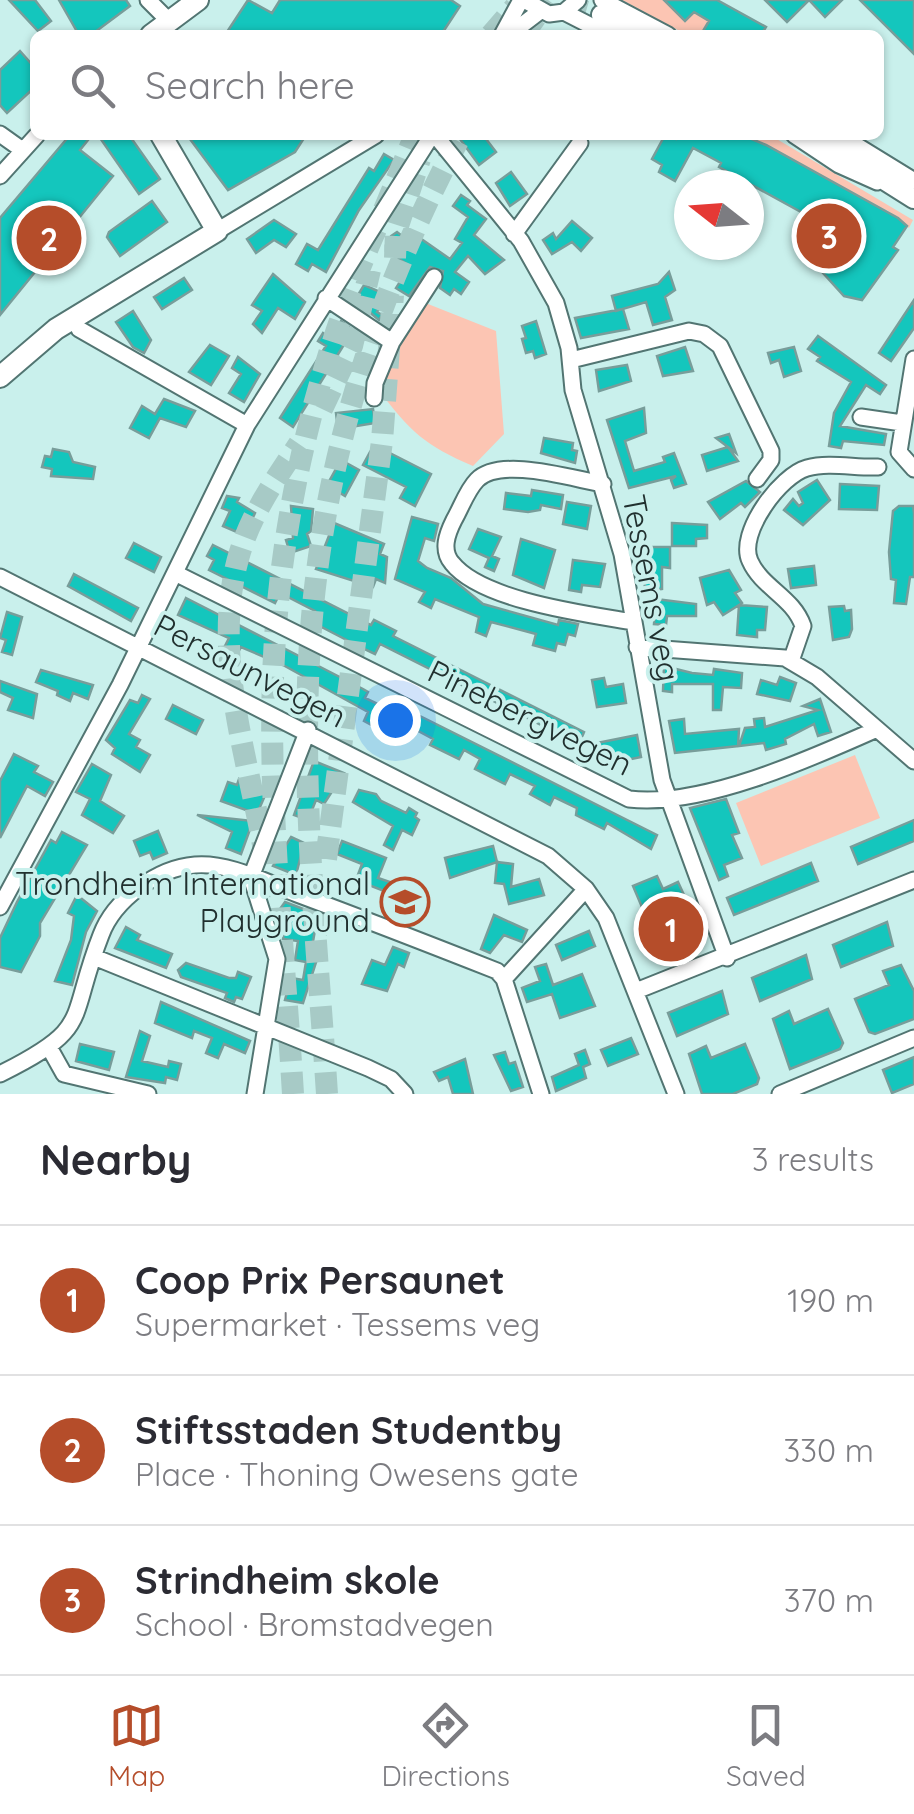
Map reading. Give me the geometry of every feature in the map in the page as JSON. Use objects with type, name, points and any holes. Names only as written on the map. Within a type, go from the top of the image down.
[{"type":"main road","points":[[158,30],[198,0]]},
{"type":"main road","points":[[604,17],[629,30]]},
{"type":"main road","points":[[0,377],[56,329],[216,231],[150,140]]},
{"type":"main road","points":[[164,140],[181,164],[194,196]]},
{"type":"main road","points":[[823,140],[903,185]]},
{"type":"main road","points":[[843,140],[870,154],[914,198]]},
{"type":"street","points":[[148,0],[169,22]]},
{"type":"street","points":[[508,30],[523,0],[539,12]]},
{"type":"street","points":[[564,12],[578,0]]},
{"type":"street","points":[[512,30],[539,12],[604,17],[650,30]]},
{"type":"street","points":[[0,134],[22,149]]},
{"type":"street","points":[[0,176],[32,140]]},
{"type":"street","points":[[216,231],[368,140]]},
{"type":"street","points":[[0,907],[140,646],[247,425],[431,140]]},
{"type":"street","name":"Tessems veg","points":[[438,140],[546,280],[571,360],[573,390],[622,554],[648,724],[668,797],[727,958]]},
{"type":"street","points":[[802,140],[853,172],[903,185]]},
{"type":"street","points":[[853,140],[870,154]]},
{"type":"street","points":[[514,234],[580,143]]},
{"type":"street","points":[[374,398],[375,383],[392,342],[434,277]]},
{"type":"street","points":[[326,298],[392,342]]},
{"type":"street","points":[[80,330],[247,425]]},
{"type":"street","points":[[571,360],[681,332],[710,338],[725,356],[771,451],[768,464],[757,479]]},
{"type":"street","points":[[914,358],[899,452],[914,468]]},
{"type":"street","points":[[861,417],[906,418]]},
{"type":"street","points":[[603,484],[507,468],[490,471],[477,480],[463,502],[446,536],[446,553],[453,566],[504,594],[540,605],[633,622]]},
{"type":"street","points":[[791,661],[803,626],[790,602],[750,563],[747,547],[755,524],[786,482],[804,468],[878,468]]},
{"type":"street","name":"Pinebergvegen","points":[[175,572],[621,796],[640,800],[668,797],[732,784],[877,729]]},
{"type":"street","name":"Persaunvegen","points":[[0,577],[529,843],[586,889],[606,918],[676,1094]]},
{"type":"street","points":[[637,647],[761,654],[791,661],[817,677],[914,760]]},
{"type":"street","points":[[255,1094],[277,959],[251,877],[308,730]]},
{"type":"street","points":[[0,1074],[50,1049],[80,1012],[101,933],[119,907],[136,890],[169,872],[207,866],[251,877],[497,972],[504,980],[541,1094]]},
{"type":"street","points":[[636,991],[727,958],[914,880]]},
{"type":"street","points":[[504,980],[586,889]]},
{"type":"street","points":[[94,956],[391,1079],[405,1094]]},
{"type":"street","points":[[780,1094],[914,1038]]},
{"type":"street","points":[[50,1049],[56,1066],[73,1078],[148,1094]]},
{"type":"shaded area","points":[[622,0],[664,0],[685,21],[696,10],[709,21],[704,30],[678,30]]},
{"type":"shaded area","points":[[751,140],[778,140],[913,220],[909,228],[887,210],[874,208]]},
{"type":"shaded area","points":[[423,302],[496,331],[504,434],[473,466],[420,436],[379,390],[389,359]]},
{"type":"shaded area","points":[[855,755],[880,818],[761,866],[736,803]]},
{"type":"building","points":[[9,0],[35,0],[51,21],[37,30]]},
{"type":"building","points":[[59,0],[126,0],[130,6],[98,30],[76,30]]},
{"type":"building","points":[[248,0],[272,13],[280,0],[451,0],[460,6],[444,30],[228,30]]},
{"type":"building","points":[[664,0],[717,0],[766,27],[704,30],[709,21],[694,12],[685,21]]},
{"type":"building","points":[[765,0],[809,0],[787,22]]},
{"type":"building","points":[[809,0],[842,0],[825,17]]},
{"type":"building","points":[[860,0],[914,0],[914,54]]},
{"type":"building","points":[[20,51],[30,62],[30,92],[7,113],[0,105],[0,70]]},
{"type":"building","points":[[66,140],[88,140],[80,150],[113,176],[0,315],[0,218]]},
{"type":"building","points":[[101,140],[133,140],[160,179],[139,194]]},
{"type":"building","points":[[191,140],[303,140],[295,152],[228,190]]},
{"type":"building","points":[[461,140],[487,140],[496,152],[479,165]]},
{"type":"building","points":[[662,140],[754,140],[907,226],[893,247],[898,250],[862,300],[844,296],[823,273],[853,237],[838,227],[832,236],[806,225],[810,217],[764,192],[764,170],[724,170],[719,167],[721,163],[693,148],[681,170],[674,170],[674,180],[659,172],[662,165],[652,159]]},
{"type":"building","points":[[384,154],[394,160],[359,210],[326,272],[312,264],[308,271],[296,264],[307,244],[318,250],[369,168],[374,171]]},
{"type":"building","points":[[511,172],[527,194],[510,206],[496,183]]},
{"type":"building","points":[[461,195],[470,201],[467,205],[486,219],[474,235],[504,260],[485,274],[468,256],[455,272],[469,282],[461,294],[454,289],[450,295],[440,288],[443,271],[430,267],[409,296],[396,288],[410,266],[386,251],[386,245],[391,236],[397,232],[402,236],[407,229],[450,259],[462,243],[455,239],[468,217],[453,206]]},
{"type":"building","points":[[152,201],[167,222],[120,256],[107,237],[109,232]]},
{"type":"building","points":[[274,220],[296,234],[286,247],[274,240],[256,253],[247,239]]},
{"type":"building","points":[[572,221],[592,238],[581,251],[572,242],[552,254],[543,240],[553,233],[556,239]]},
{"type":"building","points":[[669,272],[675,290],[665,297],[672,320],[653,325],[646,302],[616,311],[612,296],[658,284]]},
{"type":"building","points":[[273,274],[305,302],[295,319],[278,308],[262,333],[253,324],[262,311],[252,305]]},
{"type":"building","points":[[184,278],[192,290],[162,309],[154,297]]},
{"type":"building","points":[[364,285],[387,295],[377,312],[382,315],[379,320],[355,300]]},
{"type":"building","points":[[914,300],[914,328],[891,361],[879,353]]},
{"type":"building","points":[[623,309],[629,329],[581,338],[575,318]]},
{"type":"building","points":[[133,311],[151,340],[144,353],[133,347],[116,322]]},
{"type":"building","points":[[341,321],[353,330],[293,427],[280,418],[326,346],[318,341],[323,333],[330,338]]},
{"type":"building","points":[[536,321],[546,354],[535,358],[533,351],[526,353],[522,326]]},
{"type":"building","points":[[818,336],[886,385],[880,394],[866,385],[840,426],[886,434],[884,445],[843,441],[841,448],[829,446],[834,413],[851,382],[817,361],[820,357],[808,349]]},
{"type":"building","points":[[210,345],[229,356],[211,385],[189,372]]},
{"type":"building","points":[[685,347],[693,371],[663,376],[657,356]]},
{"type":"building","points":[[794,347],[801,371],[784,377],[779,360],[771,363],[768,353]]},
{"type":"building","points":[[238,357],[260,374],[244,402],[229,393],[241,374],[232,368]]},
{"type":"building","points":[[627,365],[631,381],[599,391],[596,370]]},
{"type":"building","points":[[164,399],[195,411],[186,427],[160,418],[149,438],[130,428],[142,406],[155,414]]},
{"type":"building","points":[[644,408],[646,433],[625,441],[634,471],[665,462],[663,457],[674,453],[686,484],[674,488],[671,480],[676,476],[629,488],[607,420]]},
{"type":"building","points":[[373,409],[375,423],[338,429],[336,413]]},
{"type":"building","points":[[729,434],[736,453],[716,438]]},
{"type":"building","points":[[544,438],[573,443],[572,450],[577,451],[575,463],[541,453]]},
{"type":"building","points":[[728,447],[738,461],[707,471],[702,455]]},
{"type":"building","points":[[53,449],[69,452],[73,462],[95,467],[93,479],[51,476],[52,469],[42,467],[45,456],[51,457]]},
{"type":"building","points":[[382,449],[431,474],[415,506],[400,498],[406,487],[363,465],[370,452],[378,457]]},
{"type":"building","points":[[341,460],[359,470],[345,496],[327,485]]},
{"type":"building","points":[[817,480],[830,500],[803,525],[784,510],[793,499],[799,506],[803,503],[798,492]]},
{"type":"building","points":[[746,481],[760,492],[745,507],[741,503],[720,519],[708,502]]},
{"type":"building","points":[[840,484],[879,486],[877,510],[839,509]]},
{"type":"building","points":[[532,490],[563,495],[561,509],[541,505],[540,510],[528,512],[504,509],[506,493],[531,496]]},
{"type":"building","points":[[227,496],[239,498],[237,502],[255,513],[250,524],[242,521],[237,532],[223,526],[230,511],[222,508]]},
{"type":"building","points":[[567,502],[591,506],[587,529],[563,524]]},
{"type":"building","points":[[291,506],[313,509],[311,531],[307,534],[311,546],[290,553],[286,540],[293,538]]},
{"type":"building","points":[[899,506],[913,506],[914,513],[914,577],[910,577],[906,604],[894,603],[896,580],[891,579],[889,552],[893,511]]},
{"type":"building","points":[[412,517],[438,524],[434,541],[425,538],[418,561],[427,568],[451,578],[483,604],[558,625],[559,620],[578,624],[575,636],[568,634],[565,645],[557,643],[555,651],[533,645],[536,634],[491,622],[486,636],[476,632],[479,617],[435,599],[431,608],[419,602],[425,592],[395,579]]},
{"type":"building","points":[[334,523],[384,544],[380,554],[387,557],[385,583],[376,579],[373,587],[316,569]]},
{"type":"building","points":[[672,523],[707,525],[707,538],[696,539],[696,546],[672,546]]},
{"type":"building","points":[[478,529],[501,537],[492,556],[499,559],[494,571],[485,567],[489,558],[469,549]]},
{"type":"building","points":[[521,539],[555,550],[544,588],[513,575]]},
{"type":"building","points":[[134,543],[161,557],[154,572],[126,558]]},
{"type":"building","points":[[213,545],[371,625],[374,620],[396,631],[393,636],[584,732],[579,744],[380,644],[375,654],[362,648],[310,621],[315,611],[280,593],[275,603],[209,570],[214,560],[207,556]]},
{"type":"building","points":[[643,547],[670,547],[670,568],[662,567],[662,589],[645,592]]},
{"type":"building","points":[[573,560],[605,564],[600,587],[582,585],[581,592],[569,590]]},
{"type":"building","points":[[814,566],[816,585],[791,588],[788,569]]},
{"type":"building","points":[[729,570],[741,590],[735,593],[742,603],[723,615],[714,602],[707,605],[700,578]]},
{"type":"building","points":[[74,574],[138,608],[131,621],[68,586]]},
{"type":"building","points":[[186,598],[363,689],[368,692],[365,698],[386,708],[389,701],[657,835],[651,849],[607,823],[604,829],[576,815],[577,808],[554,797],[550,805],[530,794],[535,786],[510,774],[505,784],[475,769],[480,759],[464,750],[459,759],[430,745],[433,739],[407,725],[405,730],[384,719],[379,729],[364,721],[368,712],[283,665],[241,647],[235,658],[222,652],[229,638],[178,615]]},
{"type":"building","points":[[656,599],[696,604],[696,616],[667,616],[666,625],[654,624]]},
{"type":"building","points":[[739,605],[767,607],[765,630],[757,630],[757,637],[737,635]]},
{"type":"building","points":[[844,606],[845,611],[851,610],[852,629],[849,637],[833,640],[829,607]]},
{"type":"building","points":[[7,612],[22,617],[12,655],[2,652],[6,640],[0,638]]},
{"type":"building","points":[[664,666],[713,675],[714,669],[742,673],[741,688],[723,687],[721,710],[713,710],[713,684],[672,684],[672,692],[663,691]]},
{"type":"building","points":[[41,670],[93,685],[88,699],[73,693],[70,701],[57,695],[58,691],[36,682]]},
{"type":"building","points":[[780,677],[796,683],[790,701],[757,694],[761,680],[777,685]]},
{"type":"building","points":[[604,678],[606,687],[623,684],[626,703],[597,707],[592,680]]},
{"type":"building","points":[[0,681],[37,694],[33,718],[8,710],[13,698],[0,692]]},
{"type":"building","points":[[142,695],[150,699],[129,734],[140,740],[136,747],[150,755],[140,772],[112,754],[115,748],[106,740],[130,700],[138,703]]},
{"type":"building","points":[[820,699],[831,732],[818,736],[814,724],[785,739],[786,744],[766,750],[764,743],[739,746],[745,728],[755,727],[754,719],[764,718],[765,727],[818,710],[803,706]]},
{"type":"building","points":[[173,705],[203,720],[196,734],[166,719]]},
{"type":"building","points":[[684,719],[685,734],[739,729],[738,746],[675,753],[669,721]]},
{"type":"building","points":[[637,735],[641,757],[602,765],[597,743]]},
{"type":"building","points":[[14,754],[38,766],[34,772],[53,782],[45,796],[27,786],[0,838],[0,781]]},
{"type":"building","points":[[314,761],[344,773],[324,804],[316,800],[308,820],[294,815]]},
{"type":"building","points":[[92,764],[111,775],[100,801],[124,816],[113,833],[82,815],[90,799],[76,792]]},
{"type":"building","points":[[239,779],[266,793],[257,814],[221,801],[228,782],[237,785]]},
{"type":"building","points":[[359,790],[376,794],[381,801],[406,813],[409,808],[417,813],[415,817],[419,820],[412,835],[402,830],[393,850],[384,845],[393,826],[353,802]]},
{"type":"building","points":[[726,799],[739,833],[732,835],[742,858],[724,865],[728,876],[719,880],[690,808]]},
{"type":"building","points":[[197,815],[253,821],[241,854],[226,848],[232,832]]},
{"type":"building","points":[[914,820],[914,841],[858,864],[851,847]]},
{"type":"building","points":[[158,831],[167,853],[153,859],[150,852],[140,856],[134,841]]},
{"type":"building","points":[[62,832],[87,845],[40,923],[40,936],[21,972],[0,967],[0,938],[51,840],[56,843]]},
{"type":"building","points":[[291,837],[304,843],[296,875],[273,866]]},
{"type":"building","points":[[342,841],[386,858],[378,878],[422,893],[413,917],[390,912],[392,894],[356,880],[362,864],[337,854]]},
{"type":"building","points":[[493,846],[497,862],[450,878],[445,858]]},
{"type":"building","points":[[497,862],[513,864],[511,887],[539,879],[544,895],[509,904],[504,884],[495,883]]},
{"type":"building","points":[[811,863],[818,881],[734,915],[727,898]]},
{"type":"building","points":[[657,876],[663,889],[678,882],[704,939],[664,959],[633,886]]},
{"type":"building","points":[[77,895],[97,911],[86,932],[72,985],[55,981],[71,940],[74,916],[68,913]]},
{"type":"building","points":[[285,902],[332,920],[326,934],[315,930],[311,953],[318,956],[303,1003],[285,1000],[291,978],[303,980],[306,962],[295,960],[298,941],[283,939],[285,924],[279,927],[275,916]]},
{"type":"building","points":[[494,915],[527,930],[522,942],[504,935],[490,953],[481,949]]},
{"type":"building","points":[[887,922],[893,946],[841,967],[833,945]]},
{"type":"building","points":[[126,927],[140,935],[137,940],[172,954],[166,968],[115,948]]},
{"type":"building","points":[[589,931],[595,946],[562,960],[556,945]]},
{"type":"building","points":[[393,947],[409,953],[404,967],[398,964],[387,991],[362,984],[372,960],[385,965]]},
{"type":"building","points":[[806,955],[812,979],[760,1001],[752,978]]},
{"type":"building","points":[[186,963],[229,978],[236,978],[238,972],[251,977],[242,999],[236,997],[234,1002],[225,998],[227,993],[181,977],[178,970]]},
{"type":"building","points":[[546,964],[553,985],[582,974],[595,1006],[560,1018],[552,994],[527,1002],[522,988],[540,981],[535,967]]},
{"type":"building","points":[[901,965],[914,991],[914,1019],[875,1034],[869,1032],[855,999],[889,985],[883,971]]},
{"type":"building","points":[[722,991],[728,1014],[677,1036],[668,1013]]},
{"type":"building","points":[[161,1002],[250,1041],[245,1053],[224,1044],[218,1058],[206,1053],[212,1038],[194,1031],[192,1038],[155,1023]]},
{"type":"building","points":[[828,1009],[843,1043],[840,1049],[790,1069],[773,1019],[789,1011],[794,1024]]},
{"type":"building","points":[[140,1031],[150,1036],[142,1061],[168,1067],[169,1061],[181,1064],[177,1080],[166,1077],[165,1083],[126,1077]]},
{"type":"building","points":[[631,1038],[638,1054],[608,1066],[601,1050]]},
{"type":"building","points":[[80,1044],[114,1052],[109,1070],[76,1061]]},
{"type":"building","points":[[745,1044],[759,1078],[757,1084],[733,1094],[702,1094],[689,1054],[706,1046],[711,1058]]},
{"type":"building","points":[[585,1050],[590,1064],[583,1067],[586,1078],[556,1091],[552,1077],[579,1065],[575,1054]]},
{"type":"building","points":[[505,1052],[509,1064],[515,1062],[523,1087],[511,1091],[494,1055]]},
{"type":"building","points":[[914,1057],[914,1084],[892,1093],[883,1070]]},
{"type":"building","points":[[465,1059],[473,1094],[453,1094],[448,1077],[439,1081],[434,1072]]},
{"type":"tunnel","points":[[527,30],[548,0]]},
{"type":"tunnel","points":[[567,5],[602,15]]},
{"type":"tunnel","points":[[495,30],[515,7]]},
{"type":"tunnel","points":[[384,210],[413,140]]},
{"type":"tunnel","points":[[327,1094],[307,771],[316,579],[336,463],[368,350],[410,241],[458,140]]},
{"type":"tunnel","points":[[395,258],[396,232],[420,159]]},
{"type":"tunnel","points":[[293,1094],[272,752],[280,585],[308,428],[338,327],[377,227]]},
{"type":"tunnel","points":[[322,409],[352,346],[370,270]]},
{"type":"tunnel","points":[[326,859],[382,441],[393,295]]},
{"type":"tunnel","points":[[266,862],[230,668],[232,590],[251,523],[299,444]]},
{"type":"place","name":"Strindheim skole","points":[[829,236]]},
{"type":"place","name":"Stiftsstaden Studentby","points":[[49,238]]},
{"type":"place","name":"Trondheim International Playground","points":[[405,902]]},
{"type":"place","name":"Coop Prix Persaunet","points":[[671,929]]}]
